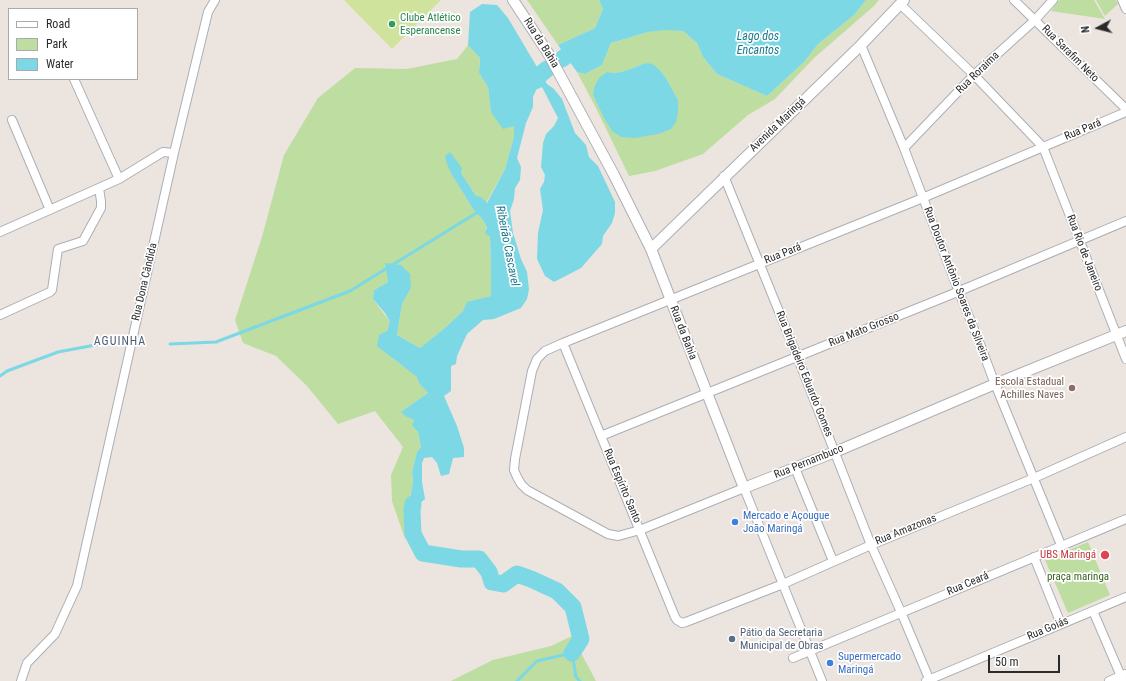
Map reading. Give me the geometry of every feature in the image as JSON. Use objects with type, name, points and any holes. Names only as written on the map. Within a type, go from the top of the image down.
[{"type":"street","name":"Rua Dona Cândida","points":[[21,681],[27,663],[55,634],[77,586],[174,153],[208,12],[215,0]]},
{"type":"street","name":"Rua da Bahia","points":[[513,0],[548,53],[614,174],[651,249],[744,488],[822,681]]},
{"type":"street","name":"Rua Sarafim Neto","points":[[1014,0],[1126,109]]},
{"type":"street","name":"Rua Roraima","points":[[904,148],[974,75],[1035,20],[1053,0]]},
{"type":"street","points":[[902,2],[1043,147]]},
{"type":"street","name":"Avenida Maringá","points":[[651,249],[724,176],[861,45],[902,2]]},
{"type":"street","name":"Rua Doutor Antônio Soares da Silveira","points":[[861,45],[904,148],[995,384],[1061,545]]},
{"type":"street","points":[[74,80],[119,179]]},
{"type":"street","name":"Rua Pará","points":[[515,459],[532,372],[537,359],[545,351],[759,263],[923,198],[1126,112]]},
{"type":"street","points":[[12,120],[50,210]]},
{"type":"street","name":"Rua Rio de Janeiro","points":[[1043,147],[1126,359]]},
{"type":"street","points":[[0,232],[119,179],[163,152],[174,153]]},
{"type":"street","name":"Rua Brigadeiro Eduardo Gomes","points":[[724,176],[797,356],[871,545],[901,612],[928,680]]},
{"type":"street","points":[[0,315],[52,290],[58,249],[83,241],[100,208],[101,200],[99,188]]},
{"type":"street","name":"Rua Mato Grosso","points":[[601,436],[959,292],[1126,222]]},
{"type":"street","name":"Rua Pernambuco","points":[[515,459],[514,470],[517,477],[527,490],[608,534],[624,536],[835,452],[1126,330]]},
{"type":"street","name":"Rua Espírito Santo","points":[[563,343],[675,617],[679,622],[686,622]]},
{"type":"street","name":"Rua Amazonas","points":[[686,622],[783,584],[833,561],[1034,478],[1126,437]]},
{"type":"street","points":[[795,468],[833,561]]},
{"type":"street","name":"Rua Ceará","points":[[793,658],[1126,518]]},
{"type":"street","points":[[1034,557],[1061,624]]},
{"type":"street","name":"Rua Goiás","points":[[928,680],[1126,597]]},
{"type":"street","points":[[1093,611],[1123,677],[1109,681]]},
{"type":"green space","name":"Clube Atlético Esperancense","points":[[344,0],[441,0],[392,49]]},
{"type":"green space","points":[[527,0],[599,0],[603,9],[595,28],[558,45]]},
{"type":"green space","points":[[866,0],[879,0],[814,58],[775,99],[748,115],[703,154],[655,171],[629,176],[577,72],[585,74],[602,65],[611,43],[648,32],[665,29],[683,31],[697,43],[703,57],[717,74],[767,96],[804,62],[818,44],[854,15]],"holes":[[[646,63],[659,69],[666,78],[678,100],[612,131],[593,95],[607,72],[616,73],[625,71]]]},
{"type":"green space","points":[[1059,0],[1094,0],[1105,19],[1051,11]]},
{"type":"green space","points":[[1096,0],[1116,0],[1118,4],[1105,16]]},
{"type":"green space","points":[[468,45],[480,58],[479,73],[488,87],[491,112],[514,126],[514,137],[505,169],[486,203],[476,196],[461,173],[450,152],[452,175],[473,209],[483,220],[490,237],[491,296],[467,303],[463,311],[420,348],[397,335],[402,304],[411,288],[388,282],[374,290],[373,299],[390,322],[387,331],[392,358],[418,377],[419,383],[428,393],[407,408],[407,417],[414,420],[413,425],[418,432],[421,447],[417,452],[412,472],[413,481],[409,506],[409,529],[405,539],[392,501],[391,475],[403,447],[375,411],[338,424],[307,386],[276,356],[243,343],[235,320],[262,237],[284,155],[318,98],[355,68],[407,69],[457,59]]},
{"type":"green space","name":"praça maringa","points":[[1088,542],[1110,595],[1068,613],[1045,560]]},
{"type":"green space","points":[[572,636],[596,681],[451,681],[493,660],[551,646]]},
{"type":"water","name":"Lago dos Encantos","points":[[599,0],[866,0],[854,15],[818,44],[804,62],[767,96],[717,74],[703,57],[697,43],[683,31],[665,30],[648,32],[611,43],[602,65],[585,74],[577,72],[558,45],[595,28],[603,9]]},
{"type":"water","points":[[482,4],[497,5],[508,18],[547,84],[554,89],[562,99],[575,133],[586,145],[589,157],[598,166],[615,202],[615,213],[612,223],[603,236],[602,244],[581,268],[554,282],[545,276],[537,259],[538,233],[543,210],[540,189],[544,182],[545,175],[541,167],[543,143],[546,134],[554,126],[558,118],[542,87],[533,91],[533,107],[526,123],[517,158],[521,167],[520,180],[515,188],[514,199],[510,211],[513,233],[521,259],[527,272],[529,289],[527,299],[521,308],[494,319],[483,320],[467,334],[457,356],[456,364],[451,366],[451,391],[444,396],[457,426],[464,448],[464,457],[453,458],[449,474],[441,476],[437,463],[432,457],[424,458],[422,463],[422,482],[425,499],[418,505],[417,523],[409,528],[409,506],[413,481],[412,472],[417,452],[421,447],[418,432],[412,425],[414,420],[401,412],[428,393],[419,383],[417,377],[377,346],[379,335],[387,331],[390,322],[385,313],[373,299],[374,290],[388,282],[385,263],[401,265],[410,274],[411,288],[402,304],[397,335],[420,348],[463,311],[467,302],[491,296],[490,237],[485,233],[487,228],[483,220],[473,209],[452,175],[445,156],[450,152],[462,168],[461,173],[476,196],[481,197],[487,203],[505,169],[514,137],[514,126],[503,129],[491,112],[488,87],[479,73],[480,58],[468,45],[470,12]]},
{"type":"water","points":[[646,63],[652,64],[659,69],[666,78],[678,100],[676,122],[671,129],[658,134],[635,138],[621,137],[612,131],[604,118],[593,95],[595,85],[600,77],[607,72],[616,73],[625,71]]},
{"type":"waterway","name":"Ribeirão Cascavel","points":[[562,59],[584,43]]},
{"type":"waterway","name":"Ribeirão Cascavel","points":[[527,90],[529,84],[547,69]]},
{"type":"waterway","points":[[170,344],[216,342],[350,291],[478,212]]},
{"type":"waterway","points":[[0,376],[7,371],[58,352],[122,340]]},
{"type":"waterway","name":"Ribeirão Cascavel","points":[[413,504],[413,534],[423,553],[461,559],[479,559],[489,572],[492,582],[503,584],[517,574],[557,591],[573,607],[581,639],[572,653]]},
{"type":"waterway","points":[[517,681],[537,661],[572,653],[576,677],[580,681]]},
{"type":"place","name":"Clube Atlético Esperancense","points":[[392,24]]},
{"type":"place","name":"Escola Estadual Achilles Naves","points":[[1072,388]]},
{"type":"place","name":"Mercado e Açougue João Maringá","points":[[735,522]]},
{"type":"place","name":"UBS Maringá","points":[[1105,555]]},
{"type":"place","name":"Pátio da Secretaria Municipal de Obras","points":[[732,639]]},
{"type":"place","name":"Supermercado Maringá","points":[[830,663]]},
{"type":"district","name":"AGUINHA","points":[[120,342]]}]
